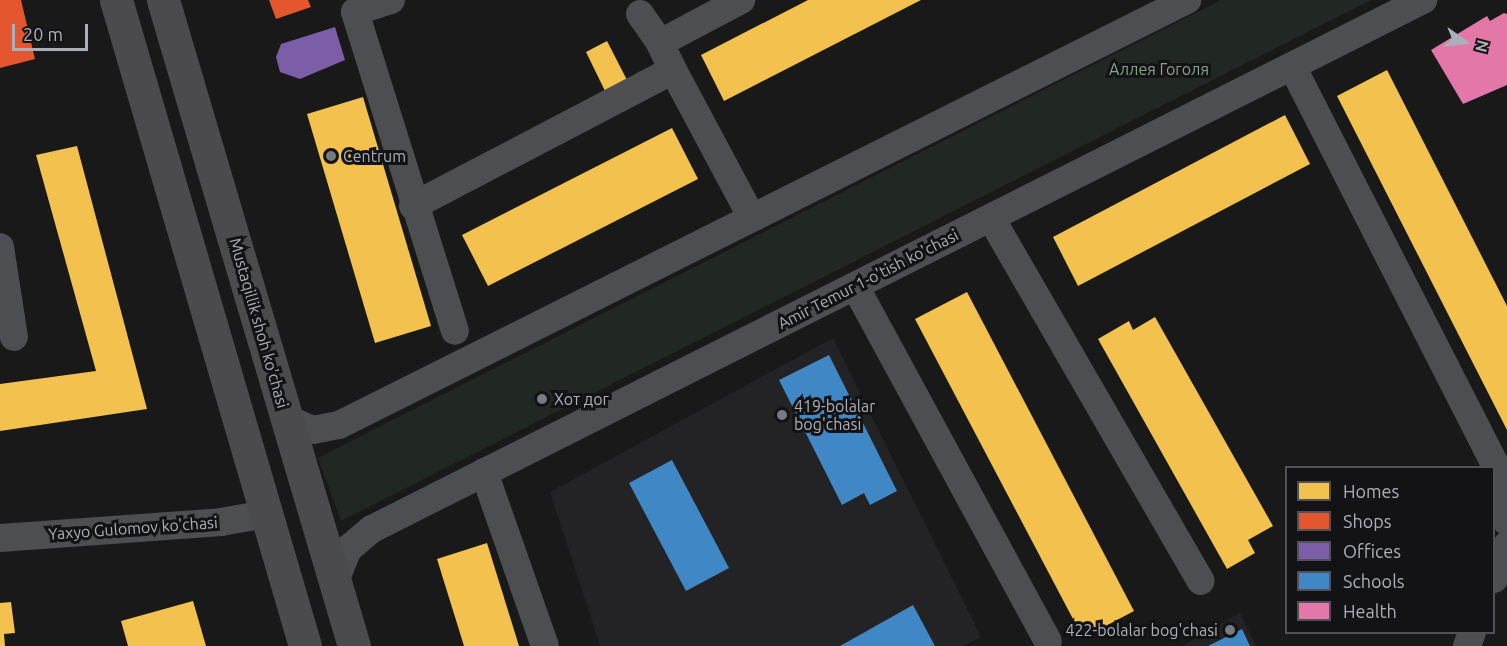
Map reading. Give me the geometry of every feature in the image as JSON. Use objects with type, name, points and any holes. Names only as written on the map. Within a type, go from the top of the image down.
[{"type":"main road","points":[[116,0],[305,646]]},
{"type":"main road","name":"Mustaqillik shoh ko'chasi","points":[[163,0],[354,646]]},
{"type":"street","points":[[391,0],[355,12],[413,206],[455,331]]},
{"type":"street","points":[[660,43],[741,0]]},
{"type":"street","points":[[287,419],[314,430],[339,425],[1187,0]]},
{"type":"street","name":"Amir Temur 1-o'tish ko'chasi","points":[[335,581],[344,555],[365,532],[1423,0]]},
{"type":"street","points":[[640,14],[660,43],[752,218]]},
{"type":"street","points":[[1292,66],[1503,480],[1507,522]]},
{"type":"street","points":[[413,206],[673,70]]},
{"type":"street","points":[[990,218],[1201,581]]},
{"type":"street","points":[[0,247],[3,290],[14,337]]},
{"type":"street","points":[[855,286],[1048,641]]},
{"type":"street","points":[[484,472],[544,646]]},
{"type":"street","name":"Yaxyo Gulomov ko'chasi","points":[[0,538],[220,522],[266,514]]},
{"type":"street","points":[[1495,576],[1507,545]]},
{"type":"shaded area","name":"419-bolalar bog'chasi","points":[[833,338],[981,637],[964,646],[600,646],[550,492]]},
{"type":"shaded area","name":"422-bolalar bog'chasi","points":[[1240,613],[1256,646],[1182,646]]},
{"type":"green space","name":"Аллея Гоголя","points":[[1221,0],[1371,0],[341,521],[318,458]]},
{"type":"building: Homes","points":[[808,0],[921,0],[724,101],[701,55]]},
{"type":"building: Homes","points":[[607,41],[629,84],[607,95],[586,52]]},
{"type":"building: Homes","points":[[1387,70],[1507,306],[1507,430],[1337,96]]},
{"type":"building: Homes","points":[[363,97],[431,326],[375,343],[307,114]]},
{"type":"building: Homes","points":[[1285,115],[1310,164],[1078,286],[1053,237]]},
{"type":"building: Homes","points":[[672,128],[698,179],[488,286],[462,235]]},
{"type":"building: Homes","points":[[77,146],[147,409],[0,431],[0,384],[96,371],[36,155]]},
{"type":"building: Homes","points":[[967,292],[1134,611],[1083,638],[915,319]]},
{"type":"building: Homes","points":[[1155,317],[1273,526],[1248,540],[1255,553],[1227,569],[1098,339],[1129,321],[1133,330]]},
{"type":"building: Homes","points":[[487,543],[519,646],[464,646],[437,559]]},
{"type":"building: Homes","points":[[193,601],[206,646],[128,646],[121,621]]},
{"type":"building: Homes","points":[[11,602],[15,633],[4,634],[5,646],[0,646],[0,603]]},
{"type":"building: Shops","points":[[0,0],[21,0],[35,59],[0,68]]},
{"type":"building: Shops","points":[[269,0],[308,0],[311,7],[276,19]]},
{"type":"building: Offices","points":[[335,27],[345,60],[300,79],[280,72],[276,57],[281,44]]},
{"type":"building: Schools","points":[[829,355],[897,491],[870,505],[864,493],[842,505],[779,380]]},
{"type":"building: Schools","points":[[672,460],[729,568],[686,591],[629,483]]},
{"type":"building: Schools","points":[[913,605],[935,646],[840,646]]},
{"type":"building: Schools","points":[[1242,629],[1250,646],[1208,646]]},
{"type":"building: Health","points":[[1504,13],[1507,14],[1507,85],[1463,104],[1431,50],[1487,16],[1490,21]]},
{"type":"place","name":"Centrum","points":[[331,156]]},
{"type":"place","name":"Хот дог","points":[[542,399]]},
{"type":"place","name":"419-bolalar bog'chasi","points":[[782,415]]},
{"type":"place","name":"422-bolalar bog'chasi","points":[[1230,630]]}]
